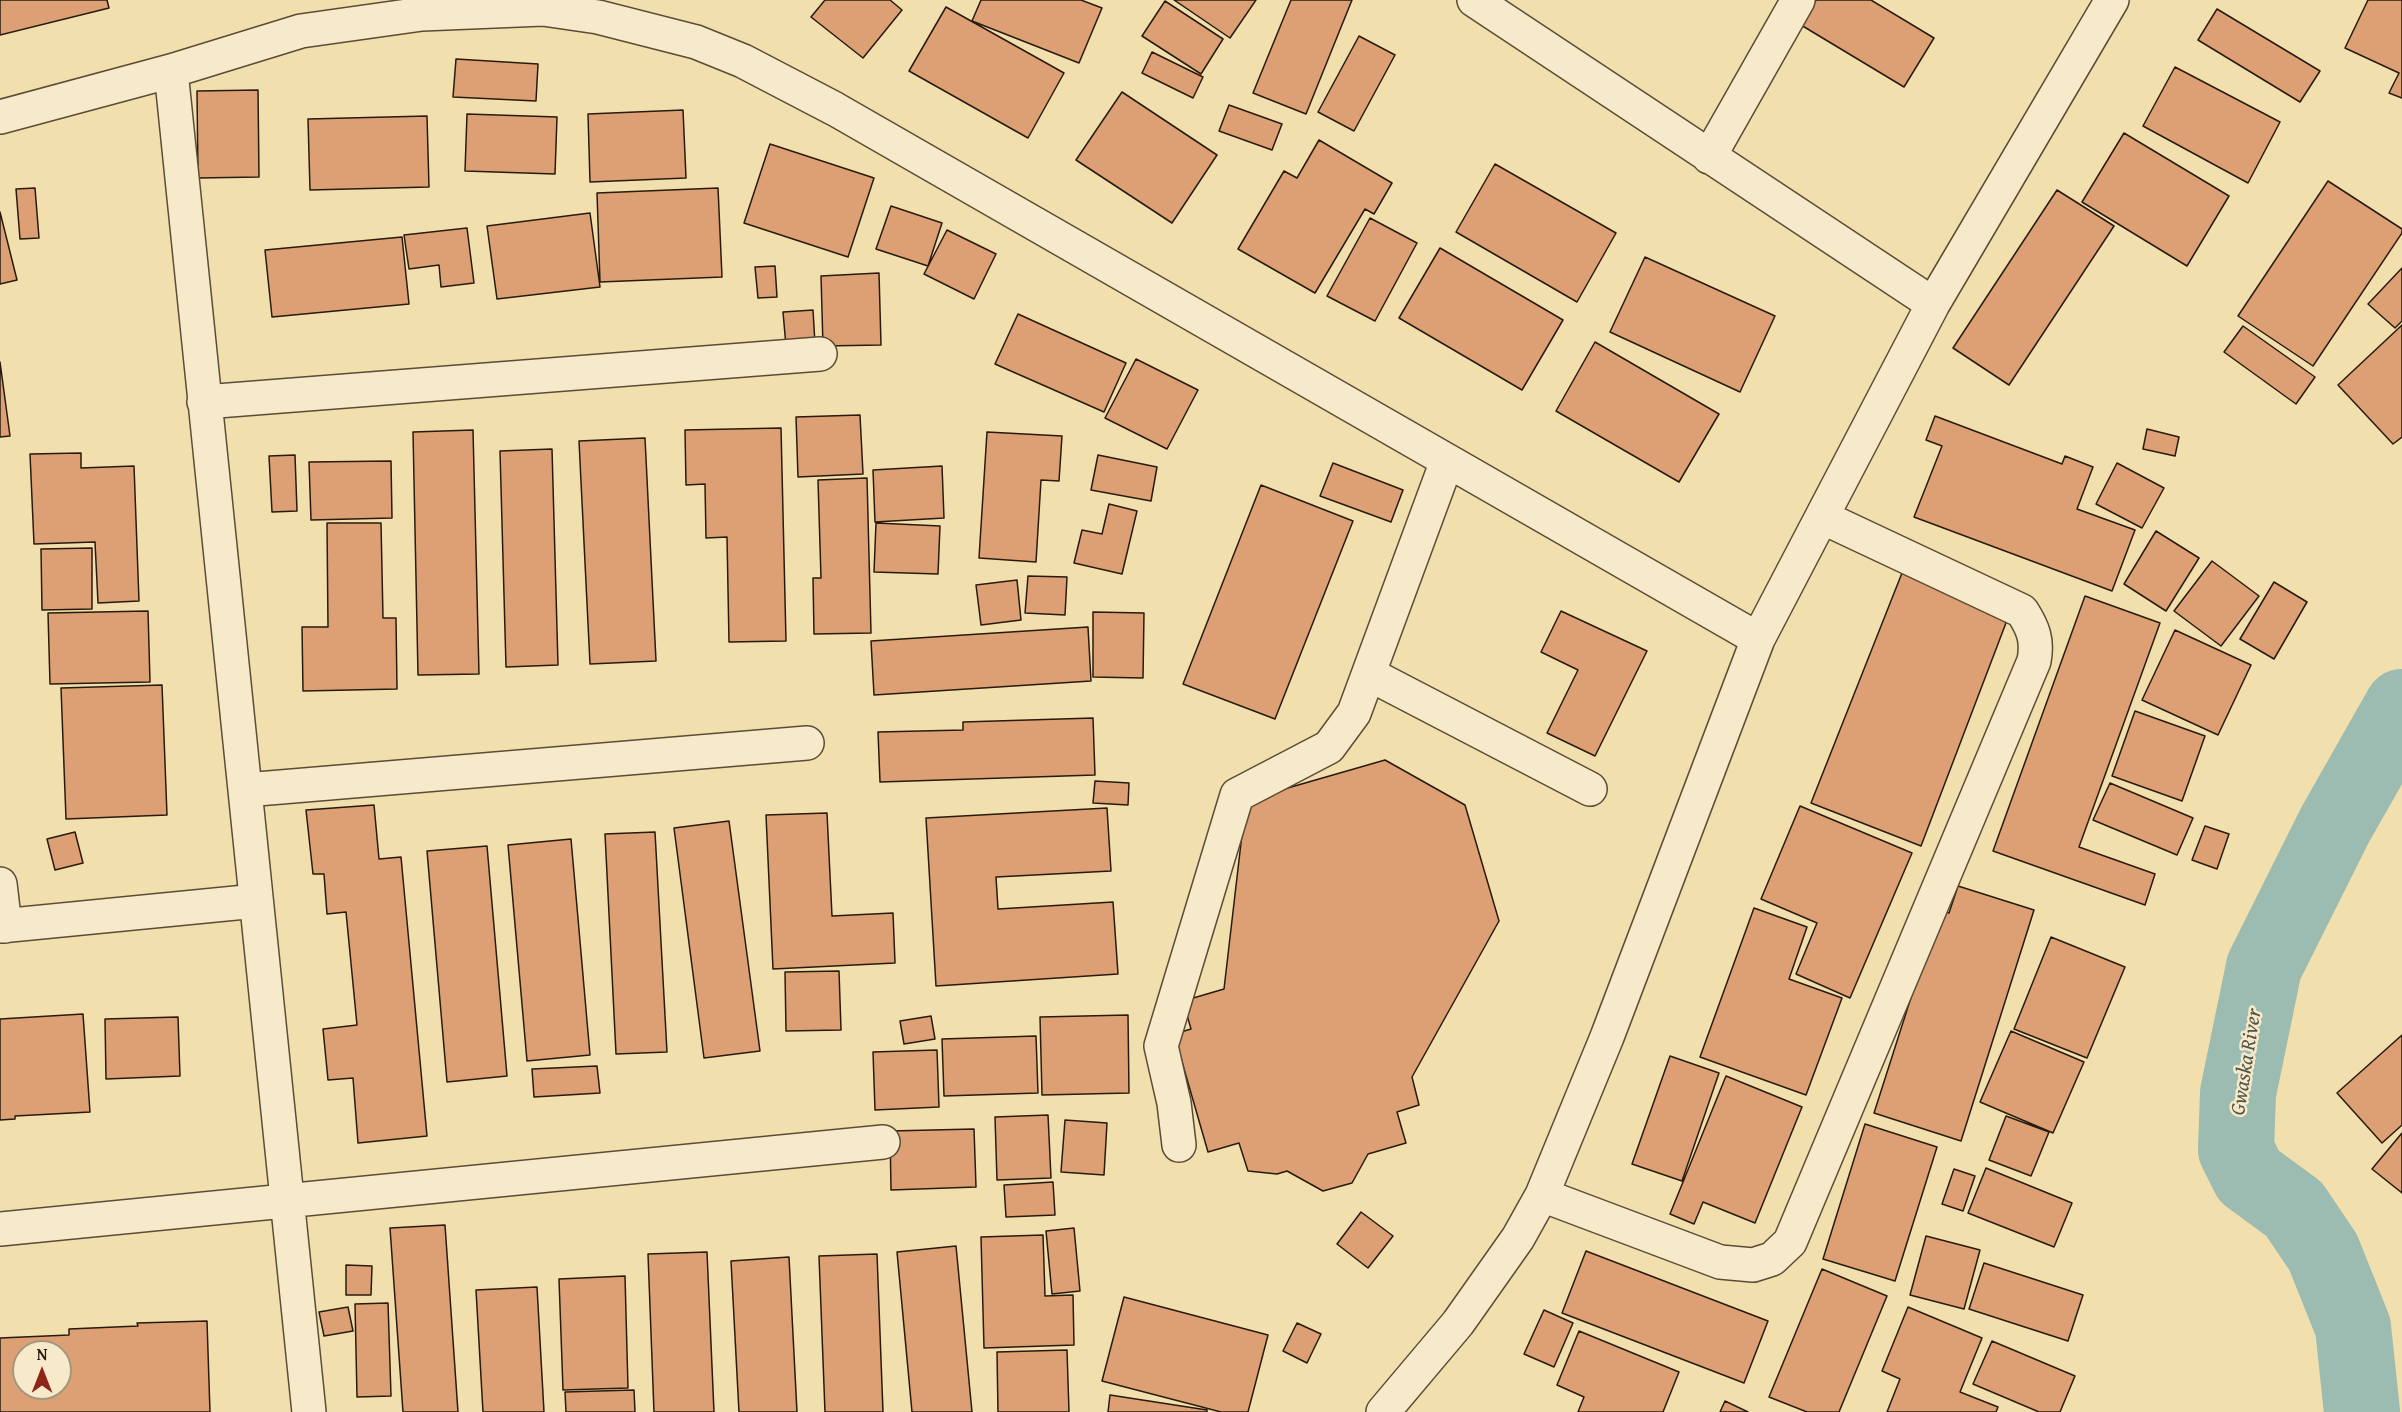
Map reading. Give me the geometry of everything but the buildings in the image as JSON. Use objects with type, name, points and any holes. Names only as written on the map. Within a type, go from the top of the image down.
[{"type":"street","points":[[1474,0],[1933,304]]},
{"type":"street","points":[[1710,157],[1798,0]]},
{"type":"street","points":[[1383,1412],[1458,1323],[1518,1238],[1542,1195],[1607,1037],[1758,639],[1933,304],[2112,0]]},
{"type":"street","points":[[0,117],[171,71],[301,31],[422,14],[543,9],[598,17],[696,42],[743,61],[835,110],[1758,639]]},
{"type":"street","points":[[171,71],[309,1412]]},
{"type":"street","points":[[204,402],[820,354]]},
{"type":"street","points":[[1179,1145],[1174,1102],[1161,1046],[1237,795],[1329,747],[1354,713],[1446,461]]},
{"type":"street","points":[[1542,1195],[1720,1262],[1753,1265],[1772,1259],[1790,1242],[2034,661],[2037,644],[2032,625],[2022,610],[1822,517]]},
{"type":"street","points":[[1369,674],[1590,789]]},
{"type":"street","points":[[245,790],[807,743]]},
{"type":"street","points":[[0,884],[3,926],[256,900]]},
{"type":"street","points":[[0,1229],[883,1142]]},
{"type":"waterway","name":"Gwaska River","points":[[2362,1412],[2353,1327],[2323,1252],[2294,1209],[2249,1176],[2236,1150],[2238,1093],[2264,967],[2335,825],[2402,707]]}]
